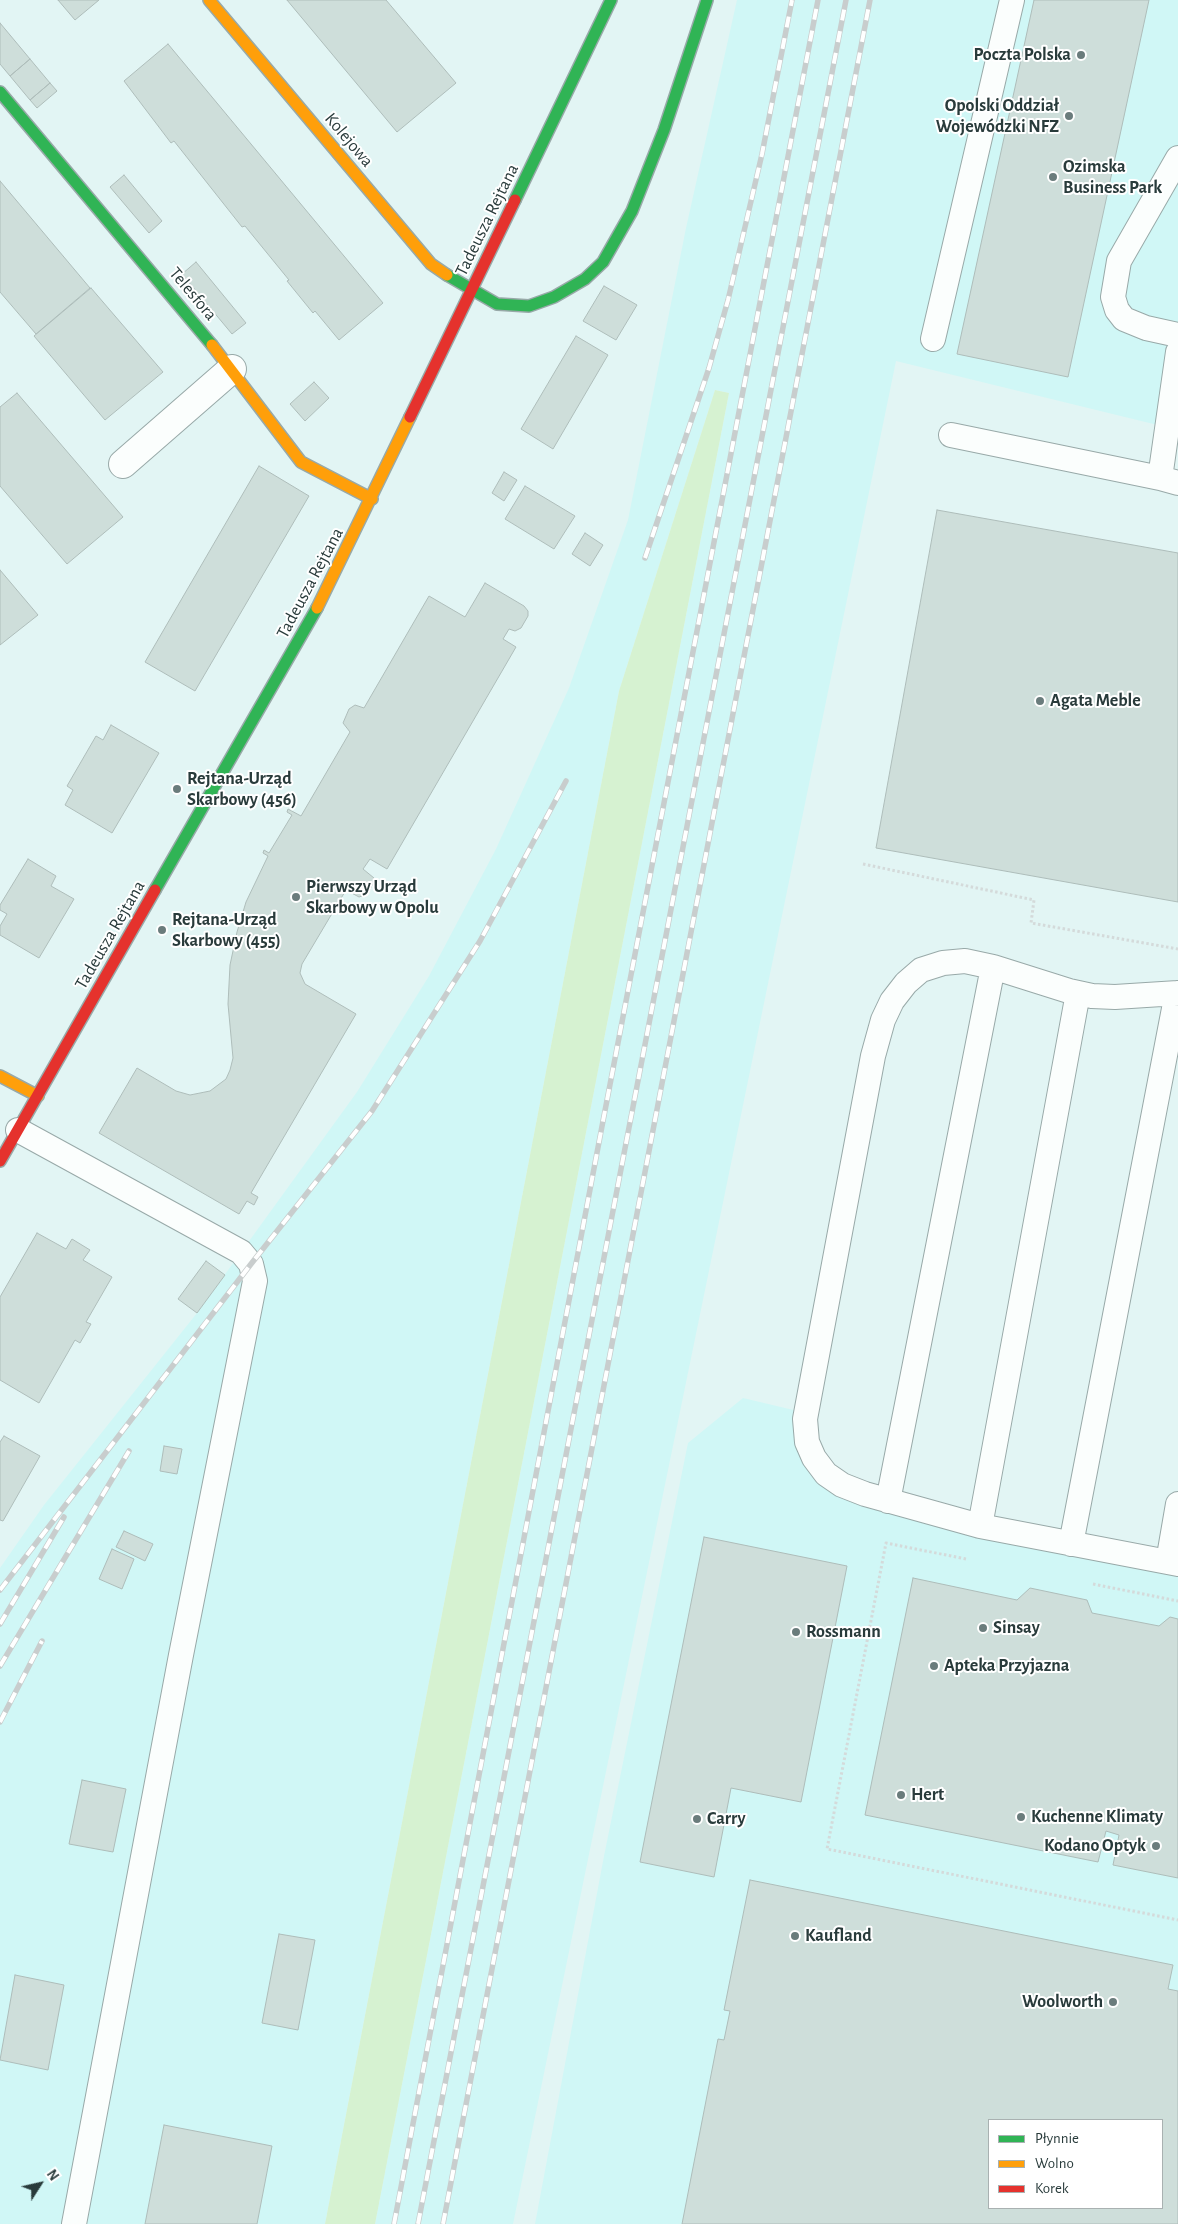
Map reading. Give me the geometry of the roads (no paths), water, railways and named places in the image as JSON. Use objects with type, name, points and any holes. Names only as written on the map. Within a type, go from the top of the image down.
[{"type":"street","name":"Kolejowa","points":[[209,0],[431,264],[472,291],[497,304],[528,306],[554,297],[585,279],[603,262],[632,211],[664,130],[708,0]]},
{"type":"street","name":"Tadeusza Rejtana","points":[[0,1161],[296,647],[372,499],[611,0]]},
{"type":"street","name":"Telesfora","points":[[0,92],[232,369],[301,462],[372,499]]},
{"type":"street","points":[[123,464],[232,369]]},
{"type":"street","points":[[0,1076],[38,1096]]},
{"type":"lane","points":[[933,339],[1012,0]]},
{"type":"lane","points":[[1178,158],[1119,261],[1113,297],[1117,310],[1124,319],[1146,328],[1178,335]]},
{"type":"lane","points":[[951,435],[1169,480],[1178,352]]},
{"type":"lane","points":[[1071,1544],[1178,993],[1115,997],[1078,993],[994,967],[965,961],[943,962],[922,970],[906,983],[892,1001],[883,1020],[873,1056],[805,1419],[807,1442],[814,1458],[826,1474],[842,1484],[888,1501],[980,1526],[1071,1544],[1173,1563],[1178,1504]]},
{"type":"lane","points":[[888,1501],[994,967]]},
{"type":"lane","points":[[980,1526],[1078,993]]},
{"type":"lane","points":[[18,1130],[241,1252],[251,1264],[255,1281],[181,1655],[74,2224]]},
{"type":"railway","points":[[645,558],[709,368],[728,300],[762,154],[792,0]]},
{"type":"railway","points":[[394,2224],[818,0]]},
{"type":"railway","points":[[418,2224],[846,0]]},
{"type":"railway","points":[[443,2224],[870,0]]},
{"type":"railway","points":[[0,1590],[251,1264],[372,1111],[480,941],[566,781]]},
{"type":"railway","points":[[0,1666],[129,1451]]},
{"type":"railway","points":[[0,1624],[64,1517]]},
{"type":"railway","points":[[0,1722],[42,1641]]},
{"type":"place","name":"Poczta Polska","points":[[1081,55]]},
{"type":"place","name":"Opolski Oddział Wojewódzki NFZ","points":[[1069,116]]},
{"type":"place","name":"Ozimska Business Park","points":[[1053,177]]},
{"type":"place","name":"Agata Meble","points":[[1040,701]]},
{"type":"place","name":"Rejtana-Urząd Skarbowy (456)","points":[[177,789]]},
{"type":"place","name":"Pierwszy Urząd Skarbowy w Opolu","points":[[296,897]]},
{"type":"place","name":"Rejtana-Urząd Skarbowy (455)","points":[[162,930]]},
{"type":"place","name":"Sinsay","points":[[983,1628]]},
{"type":"place","name":"Rossmann","points":[[796,1632]]},
{"type":"place","name":"Apteka Przyjazna","points":[[934,1666]]},
{"type":"place","name":"Hert","points":[[901,1795]]},
{"type":"place","name":"Kuchenne Klimaty","points":[[1021,1817]]},
{"type":"place","name":"Carry","points":[[697,1819]]},
{"type":"place","name":"Kodano Optyk","points":[[1156,1846]]},
{"type":"place","name":"Kaufland","points":[[795,1936]]},
{"type":"place","name":"Woolworth","points":[[1113,2002]]}]
